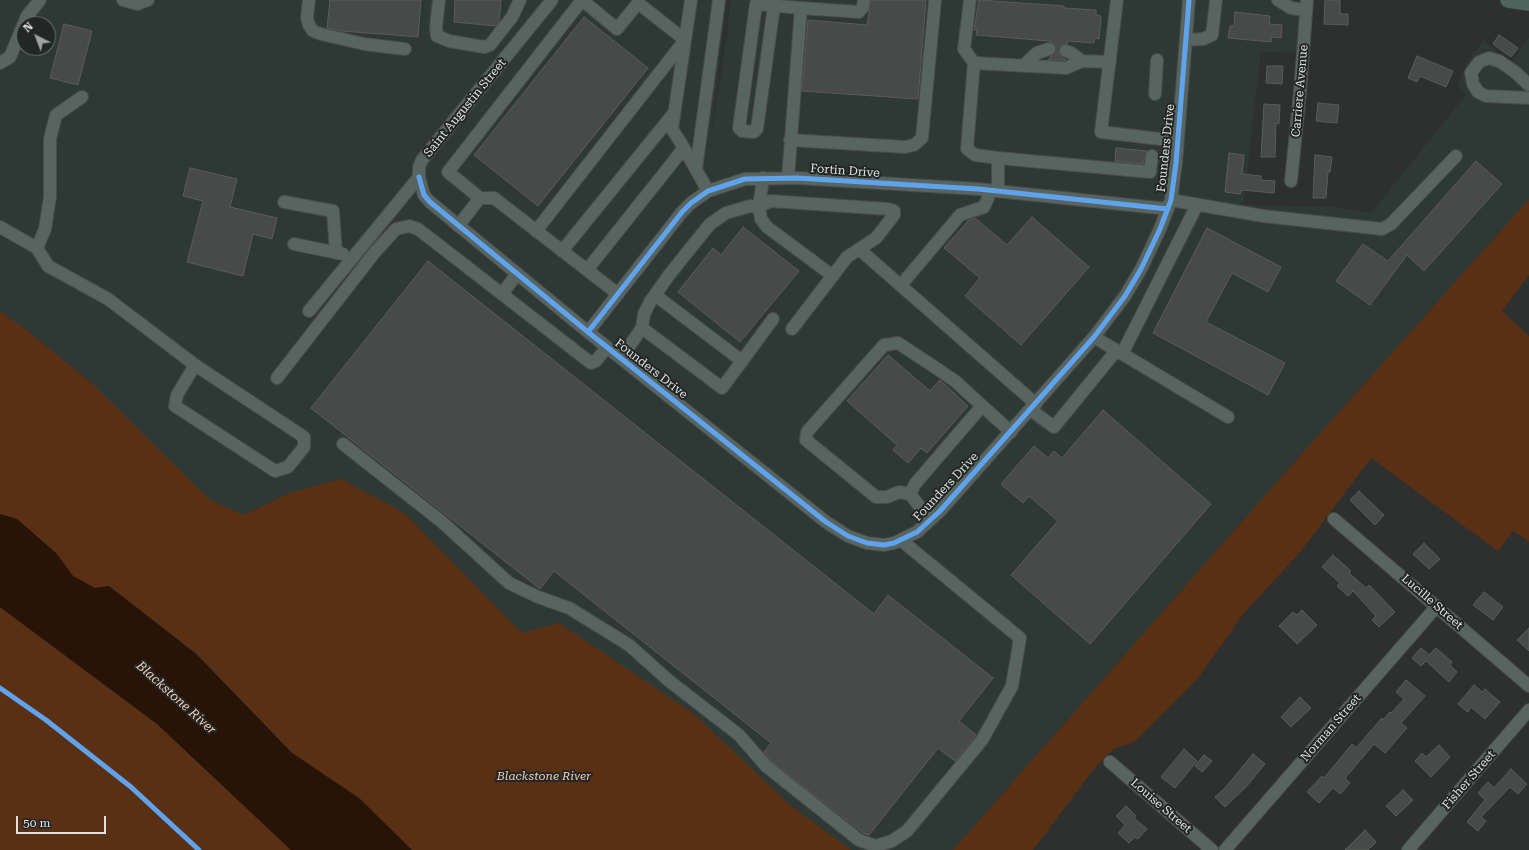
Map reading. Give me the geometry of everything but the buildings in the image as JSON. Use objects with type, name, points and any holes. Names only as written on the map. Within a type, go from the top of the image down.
[{"type":"main road","points":[[1508,0],[1529,4]]},
{"type":"street","points":[[0,63],[10,57],[27,16],[40,0]]},
{"type":"street","points":[[123,0],[137,4],[148,0]]},
{"type":"street","points":[[309,0],[307,18],[313,31],[364,44],[405,49]]},
{"type":"street","points":[[439,0],[436,27],[438,36],[449,41],[484,47],[490,46],[512,17],[520,0]]},
{"type":"street","name":"Saint Augustin Street","points":[[309,311],[419,177],[419,167],[422,160],[552,0]]},
{"type":"street","points":[[618,294],[494,198],[480,198],[448,172],[582,0],[617,29],[638,3],[685,40]]},
{"type":"street","points":[[691,0],[672,129],[708,191]]},
{"type":"street","points":[[696,169],[719,0]]},
{"type":"street","points":[[774,6],[757,129],[754,132],[742,131],[739,128],[756,2],[774,6],[859,12],[863,7],[864,0]]},
{"type":"street","points":[[790,140],[905,147],[914,146],[922,138],[935,0]]},
{"type":"street","points":[[970,0],[964,49],[974,63],[966,149],[975,155],[998,158],[1150,172],[1152,156]]},
{"type":"street","points":[[1117,0],[1101,132],[1177,141]]},
{"type":"street","name":"Founders Drive","points":[[419,177],[424,195],[458,226],[620,358],[839,531],[867,543],[884,545],[902,541],[917,532],[930,520],[1033,407],[1094,337],[1125,296],[1141,269],[1169,204],[1177,141],[1189,0]]},
{"type":"street","points":[[1186,40],[1203,40],[1212,35],[1216,0]]},
{"type":"street","points":[[1278,0],[1291,8],[1307,5]]},
{"type":"street","name":"Carriere Avenue","points":[[1291,181],[1307,5]]},
{"type":"street","points":[[788,178],[800,8]]},
{"type":"street","points":[[536,231],[685,40]]},
{"type":"street","points":[[490,46],[502,62]]},
{"type":"street","points":[[1023,66],[1037,53],[1049,49]]},
{"type":"street","points":[[1066,51],[1071,52],[1082,62]]},
{"type":"street","points":[[1529,85],[1515,72],[1499,61],[1489,58],[1479,62],[1472,73],[1473,84],[1478,92],[1486,96],[1529,98]]},
{"type":"street","points":[[1154,94],[1157,60]]},
{"type":"street","points":[[974,63],[1066,68],[1082,62],[1110,62]]},
{"type":"street","points":[[37,248],[45,229],[49,203],[50,139],[56,116],[82,97]]},
{"type":"street","points":[[562,251],[674,113]]},
{"type":"street","points":[[587,270],[684,148]]},
{"type":"street","name":"Fortin Drive","points":[[588,332],[682,212],[691,203],[708,191],[726,183],[745,179],[788,178],[1197,205],[1263,216],[1382,229],[1391,224],[1456,156]]},
{"type":"street","points":[[901,285],[960,215],[984,208],[993,191],[998,158]]},
{"type":"street","points":[[763,178],[759,207],[761,219],[767,227],[833,276]]},
{"type":"street","points":[[458,226],[480,198]]},
{"type":"street","points":[[620,358],[642,328],[644,314],[654,295],[710,224],[726,213],[750,206],[759,207],[770,201],[888,208],[894,211],[894,215],[876,238],[847,257],[792,330]]},
{"type":"street","points":[[284,202],[333,211],[336,253]]},
{"type":"street","points":[[859,249],[901,285],[1054,427],[1119,352],[1197,205]]},
{"type":"street","points":[[277,378],[375,252],[396,229],[408,226],[418,228],[591,363],[596,361],[607,347]]},
{"type":"street","points":[[0,227],[37,248],[48,266],[108,299],[195,366],[304,437],[304,447],[288,467],[275,471],[175,406],[177,396],[195,366]]},
{"type":"street","points":[[294,244],[354,256]]},
{"type":"street","points":[[502,294],[517,274]]},
{"type":"street","points":[[654,295],[742,361]]},
{"type":"street","points":[[642,328],[722,388],[773,319]]},
{"type":"street","points":[[1094,337],[1228,417]]},
{"type":"street","points":[[930,520],[910,494],[899,492],[887,497],[876,497],[806,440],[807,432],[884,346],[898,343],[955,381],[1011,432]]},
{"type":"street","points":[[910,494],[915,484],[982,406]]},
{"type":"street","points":[[343,444],[442,522],[509,583],[538,597],[569,608],[629,645],[668,680],[739,736],[766,766],[859,840],[876,846],[892,841],[907,831],[982,740],[1012,686],[1020,638],[902,541]]},
{"type":"street","name":"Lucille Street","points":[[1334,519],[1529,686]]},
{"type":"street","name":"Norman Street","points":[[1225,850],[1437,606]]},
{"type":"street","name":"Fisher Street","points":[[1408,850],[1529,710]]},
{"type":"street","name":"Louise Street","points":[[1110,762],[1212,850]]},
{"type":"shaded area","points":[[0,0],[727,0],[711,136],[727,36],[730,0],[1315,0],[1304,53],[1261,52],[1243,205],[1336,207],[1371,213],[1466,95],[1458,84],[1467,62],[1484,40],[1509,66],[1529,38],[1529,199],[1282,476],[953,850],[851,850],[790,805],[522,633],[478,590],[289,493],[244,515],[210,500],[93,384],[24,328],[0,311]]},
{"type":"green space","points":[[1529,199],[1529,275],[1502,311],[1529,336],[1529,542],[1513,531],[1498,551],[1371,458],[1301,551],[1244,613],[1198,678],[1134,742],[1113,749],[1093,770],[1033,850],[953,850],[1282,476]]},
{"type":"green space","name":"Blackstone River","points":[[0,311],[24,328],[93,384],[210,500],[244,515],[289,493],[341,479],[404,513],[522,633],[559,623],[694,714],[790,805],[851,850],[412,850],[359,798],[292,753],[197,654],[109,586],[95,588],[73,576],[56,553],[17,519],[0,514]]},
{"type":"green space","points":[[0,607],[157,724],[291,850],[0,850]]},
{"type":"water","name":"Blackstone River","points":[[0,514],[17,519],[56,553],[73,576],[95,588],[109,586],[196,654],[292,753],[359,798],[412,850],[291,850],[157,724],[0,607]]},
{"type":"cycle path","points":[[419,177],[424,195],[430,202],[588,332],[826,522],[848,536],[867,543],[884,545],[894,543],[917,532],[940,511],[1094,337],[1125,296],[1141,269],[1160,229],[1171,200],[1176,163],[1189,0]]},
{"type":"cycle path","points":[[588,332],[682,212],[691,203],[708,191],[745,179],[797,178],[978,189],[1168,209]]},
{"type":"cycle path","points":[[0,688],[46,720],[131,787],[199,850]]}]
